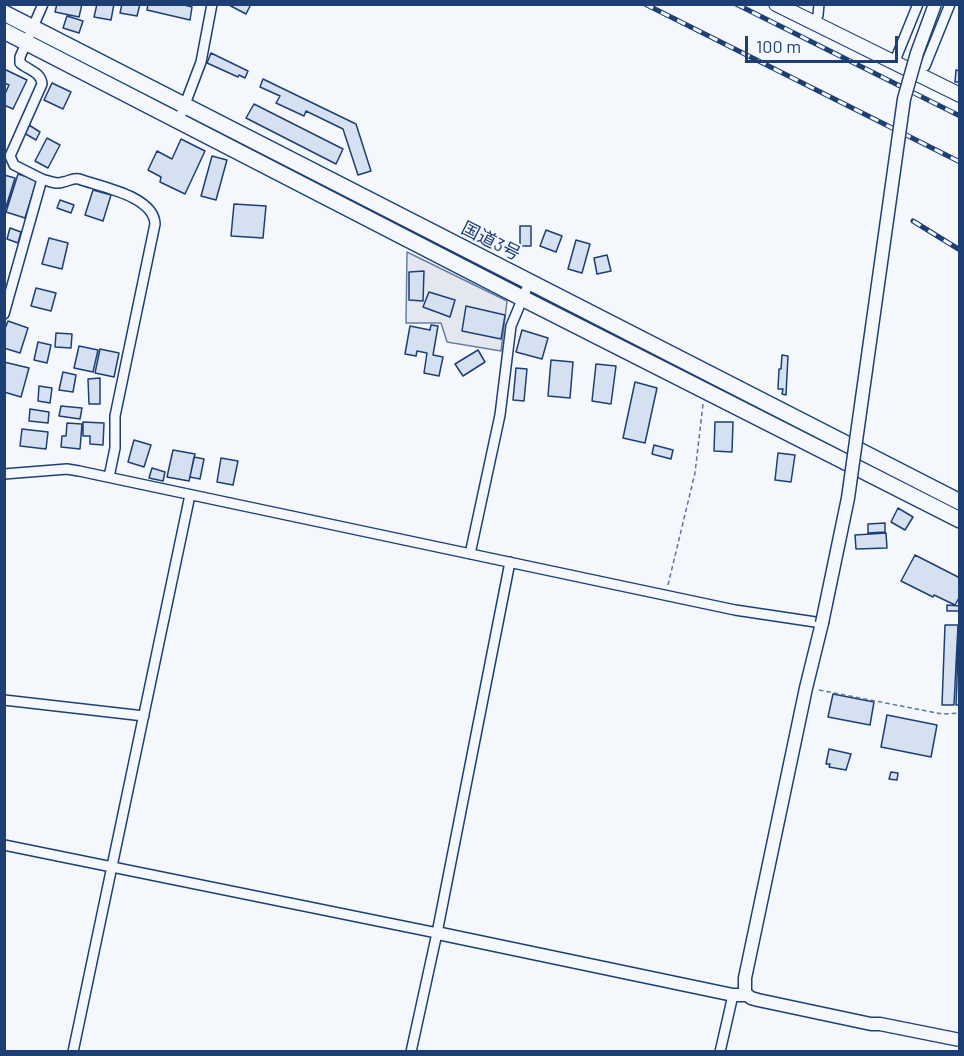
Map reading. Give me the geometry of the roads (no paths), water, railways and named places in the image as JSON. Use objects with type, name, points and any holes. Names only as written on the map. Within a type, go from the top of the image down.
[{"type":"highway","name":"国道3号","points":[[4,13],[960,502]]},
{"type":"highway","name":"国道3号","points":[[8,33],[522,298],[960,520]]},
{"type":"main road","points":[[776,4],[960,95]]},
{"type":"street","points":[[43,4],[27,24],[26,42],[20,57],[20,63],[39,75],[42,78],[42,84],[25,119],[10,160],[14,165],[42,179],[55,183],[63,183],[72,178],[79,179],[139,200],[150,208],[155,216],[115,416],[115,448],[109,477]]},
{"type":"street","points":[[179,120],[201,62],[212,4]]},
{"type":"street","points":[[814,23],[818,15],[819,4]]},
{"type":"street","points":[[894,63],[918,4]]},
{"type":"street","points":[[746,995],[745,978],[849,498],[904,99],[917,53],[935,4]]},
{"type":"street","points":[[925,66],[950,4]]},
{"type":"street","points":[[4,314],[42,179]]},
{"type":"street","points":[[470,554],[500,415],[511,326],[529,283]]},
{"type":"street","points":[[4,474],[67,469],[665,595],[794,620],[805,619],[822,623]]},
{"type":"street","points":[[73,1052],[190,495]]},
{"type":"street","points":[[411,1052],[437,933],[510,562]]},
{"type":"street","points":[[4,700],[144,716]]},
{"type":"street","points":[[4,845],[960,1040]]},
{"type":"street","points":[[720,1052],[733,995]]},
{"type":"railway","points":[[645,4],[960,162]]},
{"type":"railway","points":[[736,4],[960,116]]},
{"type":"railway","points":[[913,221],[960,250]]}]
